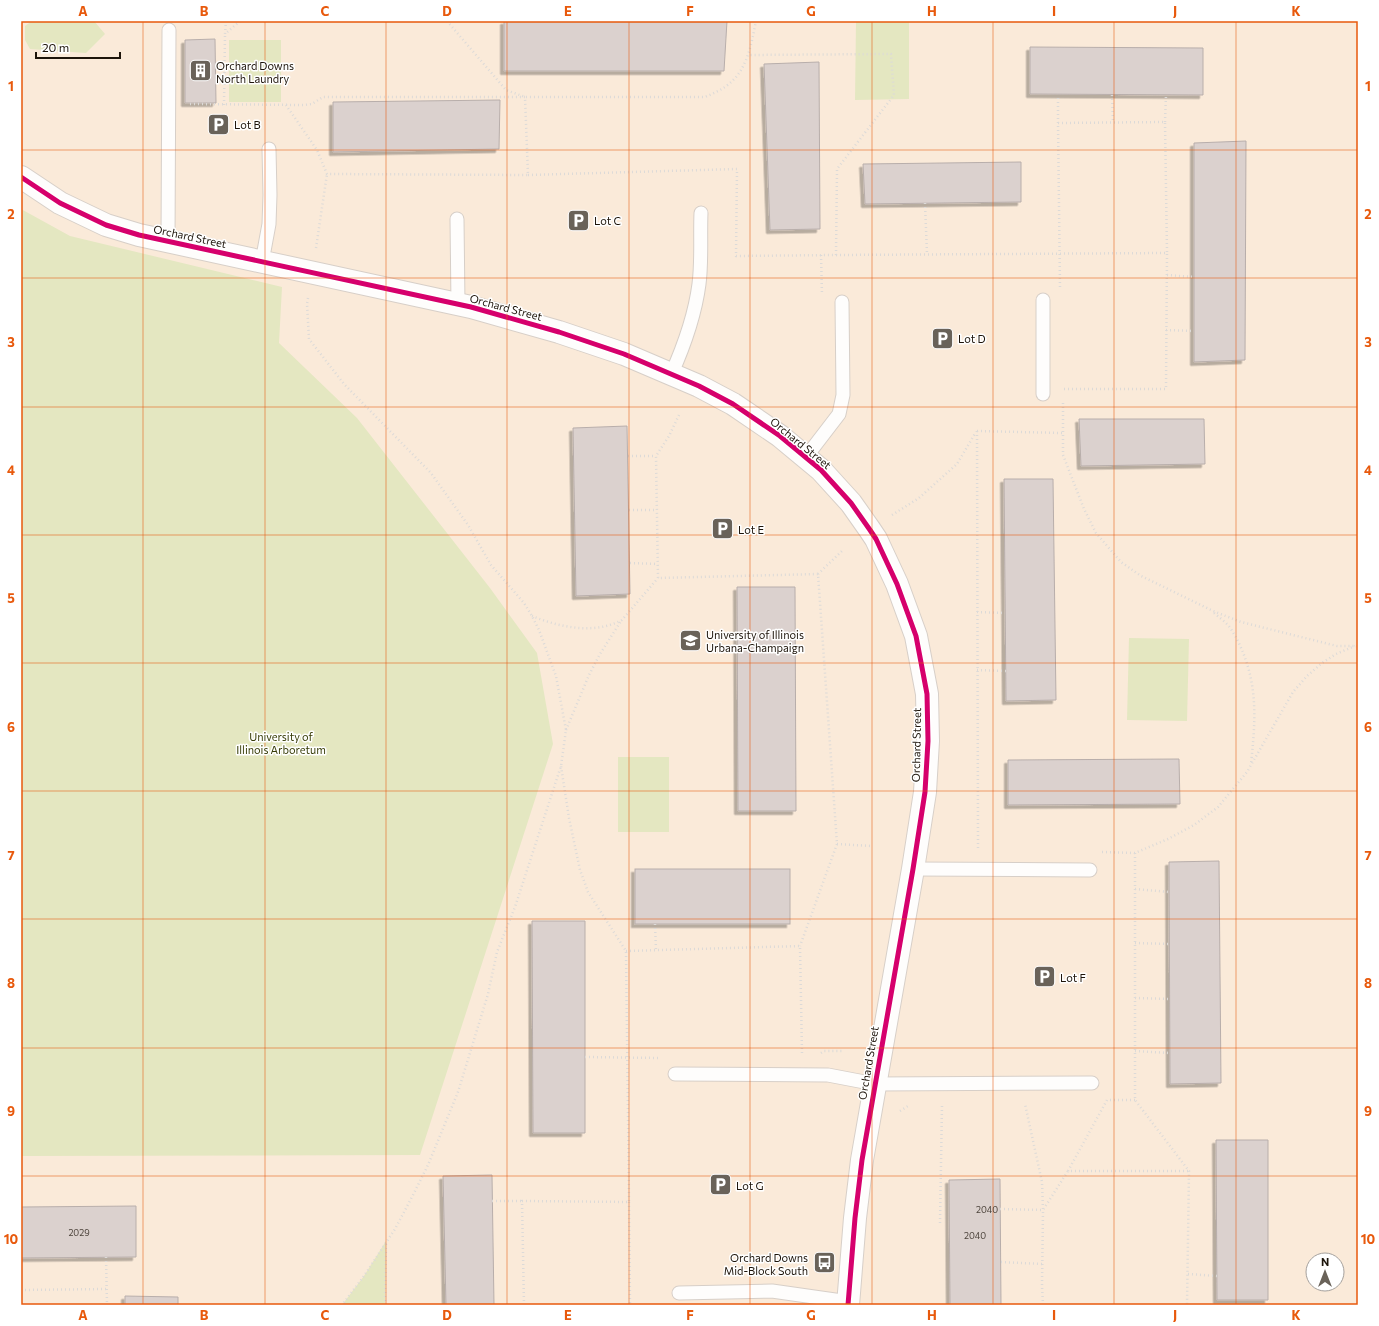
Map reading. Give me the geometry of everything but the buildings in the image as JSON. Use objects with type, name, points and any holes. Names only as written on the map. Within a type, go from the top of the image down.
[{"type":"street","name":"Orchard Street","points":[[21,177],[60,203],[106,225],[139,235],[458,304],[560,332],[624,354],[699,386],[733,404],[780,436],[806,457],[821,470],[851,503],[876,539],[897,584],[916,636],[927,694],[928,741],[925,792],[913,868],[863,1152],[855,1218],[849,1304]]},
{"type":"lane","points":[[168,241],[169,30]]},
{"type":"lane","points":[[262,262],[269,224],[269,149]]},
{"type":"lane","points":[[671,375],[683,349],[693,315],[699,284],[701,213]]},
{"type":"lane","points":[[457,219],[458,304]]},
{"type":"lane","points":[[1043,300],[1043,394]]},
{"type":"lane","points":[[806,457],[839,414],[843,395],[842,302]]},
{"type":"lane","points":[[913,868],[1090,870]]},
{"type":"lane","points":[[675,1074],[828,1075],[875,1084],[1092,1083]]},
{"type":"lane","points":[[679,1293],[772,1291],[849,1304]]},
{"type":"path","points":[[224,105],[226,21]]},
{"type":"path","points":[[225,34],[240,21]]},
{"type":"path","points":[[447,21],[506,90],[525,97]]},
{"type":"path","points":[[168,104],[312,104],[323,97],[705,97],[725,87],[741,72],[751,50],[756,21]]},
{"type":"path","points":[[748,55],[891,54],[894,95],[837,169],[836,255]]},
{"type":"path","points":[[1058,95],[1060,293]]},
{"type":"path","points":[[1112,95],[1113,122]]},
{"type":"path","points":[[1063,389],[1166,389],[1166,95]]},
{"type":"path","points":[[525,97],[528,175]]},
{"type":"path","points":[[286,105],[317,150],[327,174],[313,273],[306,304],[309,340],[344,384],[431,473],[468,525],[492,565],[524,603],[539,630],[556,676],[566,730]]},
{"type":"path","points":[[1058,122],[1165,122]]},
{"type":"path","points":[[327,174],[528,175],[737,169],[736,256],[1167,253]]},
{"type":"path","points":[[925,203],[927,254]]},
{"type":"path","points":[[1167,275],[1194,277]]},
{"type":"path","points":[[1166,330],[1194,331]]},
{"type":"path","points":[[1063,381],[1063,455],[1084,509],[1096,534],[1121,562],[1141,576],[1213,611],[1241,622],[1322,643],[1337,646],[1356,646]]},
{"type":"path","points":[[342,1305],[364,1276],[412,1198],[428,1165],[458,1092],[488,994],[497,952],[515,907],[561,766],[566,730],[593,668],[622,620],[658,578],[656,456],[669,436],[679,415]]},
{"type":"path","points":[[977,431],[1062,433]]},
{"type":"path","points":[[888,517],[919,498],[957,464],[977,431]]},
{"type":"path","points":[[977,431],[978,852]]},
{"type":"path","points":[[628,456],[656,456]]},
{"type":"path","points":[[629,510],[657,510]]},
{"type":"path","points":[[658,578],[818,574],[842,551]]},
{"type":"path","points":[[630,564],[658,564]]},
{"type":"path","points":[[802,1058],[800,946],[837,844],[818,574]]},
{"type":"path","points":[[1213,611],[1228,626],[1240,644],[1248,665],[1254,689],[1254,730],[1251,765]]},
{"type":"path","points":[[977,612],[1005,613]]},
{"type":"path","points":[[532,616],[550,624],[588,628],[616,624],[622,620]]},
{"type":"path","points":[[1187,1305],[1189,1171],[1135,1100],[1135,853],[1168,840],[1218,807],[1251,765],[1297,687],[1322,663],[1336,654],[1356,646]]},
{"type":"path","points":[[977,670],[1006,671]]},
{"type":"path","points":[[561,766],[569,818],[582,877],[588,892],[626,950],[630,1305]]},
{"type":"path","points":[[837,844],[872,846]]},
{"type":"path","points":[[1135,889],[1169,892]]},
{"type":"path","points":[[655,924],[656,950]]},
{"type":"path","points":[[1135,943],[1170,944]]},
{"type":"path","points":[[626,950],[800,946]]},
{"type":"path","points":[[1135,998],[1170,999]]},
{"type":"path","points":[[1135,1051],[1170,1053]]},
{"type":"path","points":[[940,1223],[942,1100]]},
{"type":"path","points":[[1024,1100],[1042,1182],[1043,1305]]},
{"type":"path","points":[[1043,1210],[1068,1171],[1106,1100],[1135,1100]]},
{"type":"path","points":[[1068,1171],[1189,1171]]},
{"type":"path","points":[[492,1201],[629,1202]]},
{"type":"path","points":[[522,1201],[524,1305]]},
{"type":"path","points":[[1000,1209],[1043,1210]]},
{"type":"path","points":[[385,1305],[386,1241]]},
{"type":"path","points":[[106,1258],[107,1305]]},
{"type":"path","points":[[1001,1262],[1042,1264]]},
{"type":"path","points":[[1188,1274],[1217,1276]]},
{"type":"path","points":[[21,1290],[106,1289]]},
{"type":"shaded area","name":"University of Illinois Urbana-Champaign","points":[[21,21],[1358,21],[1358,1305],[21,1305]]},
{"type":"green space","points":[[32,21],[94,21],[105,34],[86,53],[30,49],[25,40],[25,26]]},
{"type":"green space","points":[[856,21],[909,21],[909,99],[855,100]]},
{"type":"green space","points":[[229,40],[281,40],[281,102],[229,102]]},
{"type":"green space","name":"University of Illinois Arboretum","points":[[21,209],[70,236],[282,287],[279,343],[357,418],[490,588],[537,653],[553,744],[420,1155],[21,1156]]},
{"type":"green space","points":[[1129,638],[1189,639],[1187,721],[1127,720]]},
{"type":"green space","points":[[618,757],[669,757],[669,832],[618,832]]},
{"type":"green space","points":[[386,1241],[385,1305],[342,1305],[364,1276]]},
{"type":"cycle path","points":[[21,177],[60,203],[106,225],[139,235],[471,307],[559,332],[624,354],[699,386],[733,404],[780,436],[821,470],[851,503],[876,539],[897,584],[916,636],[927,694],[928,741],[925,792],[913,869],[862,1160],[855,1218],[848,1305]]},
{"type":"place","name":"Orchard Downs North Laundry","points":[[200,71]]},
{"type":"place","name":"Lot B","points":[[218,124]]},
{"type":"place","name":"Lot C","points":[[578,220]]},
{"type":"place","name":"Lot D","points":[[942,338]]},
{"type":"place","name":"Lot E","points":[[722,529]]},
{"type":"place","name":"University of Illinois Urbana-Champaign","points":[[690,640]]},
{"type":"place","name":"Lot F","points":[[1044,977]]},
{"type":"place","name":"Lot G","points":[[721,1185]]},
{"type":"place","name":"Orchard Downs Mid-Block South","points":[[824,1263]]}]
